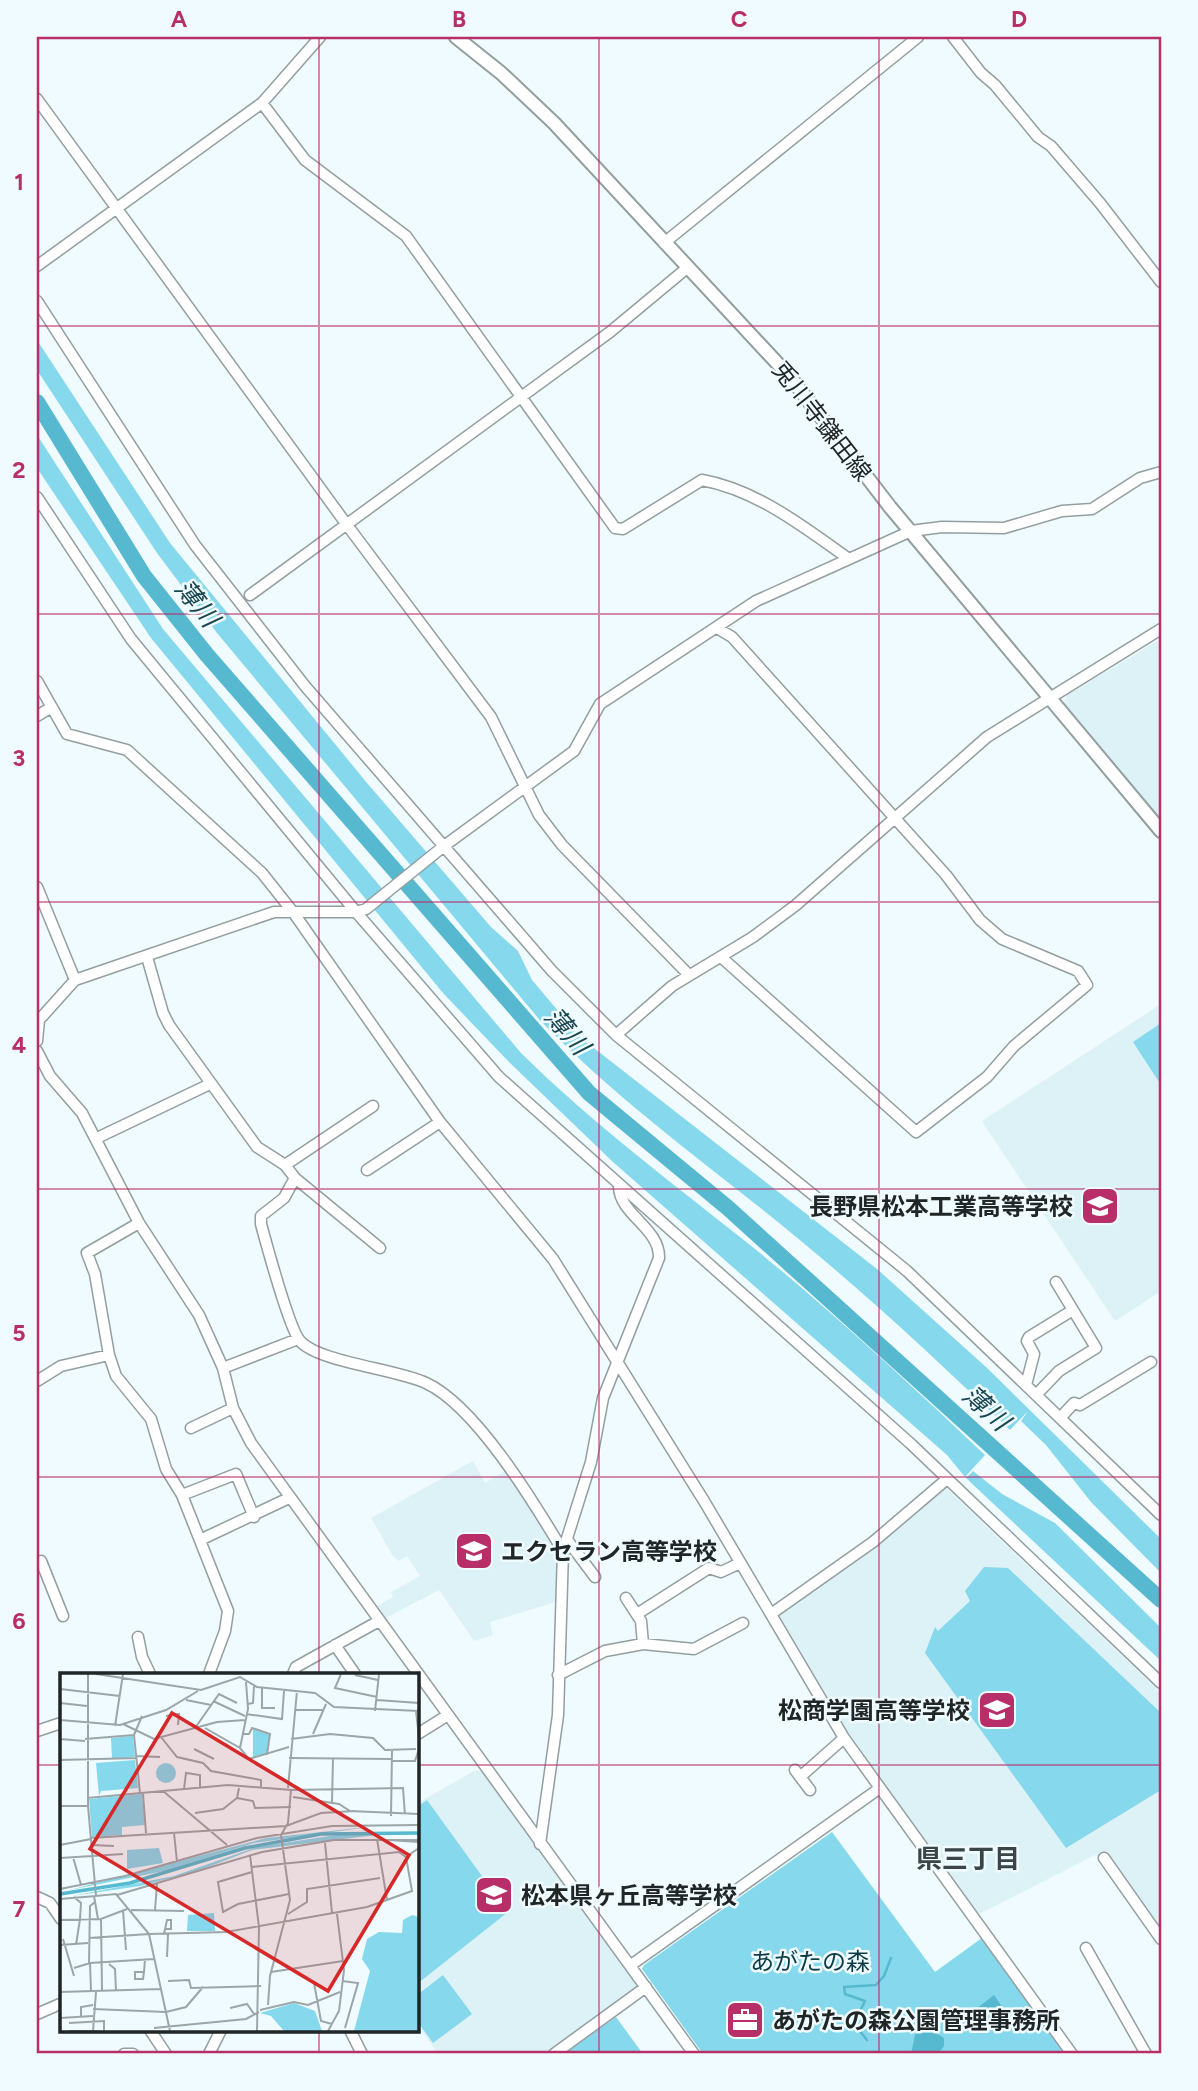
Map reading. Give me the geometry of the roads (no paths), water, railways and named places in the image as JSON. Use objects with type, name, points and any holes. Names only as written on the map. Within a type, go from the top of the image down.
[{"type":"main road","name":"兎川寺鎌田線","points":[[456,37],[502,73],[554,123],[791,378],[911,531],[1161,831]]},
{"type":"street","points":[[37,265],[262,103],[320,37]]},
{"type":"street","points":[[664,243],[918,37]]},
{"type":"street","points":[[953,37],[1038,137],[1051,146],[1161,282]]},
{"type":"street","points":[[37,99],[347,525],[491,717],[539,815],[562,845],[689,975]]},
{"type":"street","points":[[262,103],[305,160],[406,236],[615,528],[623,529],[702,480],[731,485],[796,522],[849,559]]},
{"type":"street","points":[[244,608],[250,595],[610,332],[687,268]]},
{"type":"street","points":[[37,301],[183,527],[234,595],[440,849],[552,971],[616,1035],[906,1271],[1161,1516]]},
{"type":"street","points":[[37,1041],[38,1019],[75,981],[262,915],[361,911],[440,849],[574,751],[600,704],[756,601],[911,531],[942,527],[1004,528],[1062,511],[1092,509],[1140,478],[1161,472]]},
{"type":"street","points":[[37,497],[131,639],[499,1077],[947,1479],[1161,1682]]},
{"type":"street","points":[[234,595],[250,595]]},
{"type":"street","points":[[716,628],[732,637],[946,875],[980,920],[1002,939],[1058,960],[1078,971],[1087,985],[1014,1046],[987,1077],[916,1132],[721,957]]},
{"type":"street","points":[[616,1035],[656,998],[796,905],[987,737],[1050,695],[1161,629]]},
{"type":"street","points":[[37,681],[67,734],[127,750],[262,873],[293,912],[440,1122],[553,1259],[617,1359],[844,1738],[1072,2054]]},
{"type":"street","points":[[37,716],[52,707]]},
{"type":"street","points":[[37,887],[75,981]]},
{"type":"street","points":[[147,957],[163,1013],[210,1084],[257,1147],[285,1165],[295,1178],[380,1248]]},
{"type":"street","points":[[37,1051],[50,1076],[82,1113],[139,1223],[199,1315],[223,1368],[233,1408],[251,1443],[417,1673]]},
{"type":"street","points":[[97,1138],[210,1084]]},
{"type":"street","points":[[285,1165],[373,1106]]},
{"type":"street","points":[[367,1170],[440,1122]]},
{"type":"street","points":[[295,1178],[284,1198],[261,1216],[261,1224],[298,1339],[315,1352],[425,1382],[448,1397],[512,1468],[566,1546],[595,1577]]},
{"type":"street","points":[[540,1844],[558,1714],[566,1546],[591,1462],[603,1398],[655,1269],[659,1249],[620,1197],[620,1187]]},
{"type":"street","points":[[139,1223],[87,1253],[101,1299],[109,1355],[116,1376],[151,1419],[166,1469],[183,1495],[228,1611],[225,1631],[210,1673]]},
{"type":"street","points":[[1036,1395],[1059,1371],[1096,1348],[1056,1282]]},
{"type":"street","points":[[1026,1385],[1034,1354],[1027,1341],[1029,1337],[1073,1310]]},
{"type":"street","points":[[223,1368],[298,1339]]},
{"type":"street","points":[[37,1381],[61,1366],[109,1355]]},
{"type":"street","points":[[1060,1418],[1074,1404],[1080,1405],[1151,1362]]},
{"type":"street","points":[[191,1428],[233,1408]]},
{"type":"street","points":[[183,1495],[236,1474],[254,1517]]},
{"type":"street","points":[[771,1614],[873,1542],[947,1479]]},
{"type":"street","points":[[200,1540],[254,1517],[289,1498]]},
{"type":"street","points":[[37,1563],[41,1561],[63,1616]]},
{"type":"street","points":[[637,1614],[709,1568],[721,1572],[740,1563]]},
{"type":"street","points":[[626,1598],[637,1614],[643,1644]]},
{"type":"street","points":[[294,1673],[296,1667],[379,1621]]},
{"type":"street","points":[[558,1675],[605,1651],[643,1644],[694,1648],[743,1623]]},
{"type":"street","points":[[138,1637],[149,1673]]},
{"type":"street","points":[[335,1645],[354,1673]]},
{"type":"street","points":[[418,1674],[694,2054]]},
{"type":"street","points":[[418,1734],[448,1715]]},
{"type":"street","points":[[37,1731],[60,1723]]},
{"type":"street","points":[[810,1790],[797,1774],[844,1738]]},
{"type":"street","points":[[631,1965],[880,1788]]},
{"type":"street","points":[[1104,1858],[1161,1939]]},
{"type":"street","points":[[37,1897],[50,1903],[60,1918]]},
{"type":"street","points":[[1086,1948],[1146,2054]]},
{"type":"street","points":[[554,2054],[646,1987]]},
{"type":"street","points":[[37,2014],[60,2004]]},
{"type":"street","points":[[151,2032],[166,2054]]},
{"type":"street","points":[[209,2054],[219,2032]]},
{"type":"street","points":[[351,2032],[362,2054]]},
{"type":"street","points":[[124,2054],[133,2054]]},
{"type":"waterway","name":"薄川","points":[[37,402],[144,576],[207,655],[589,1093],[728,1208],[1161,1600]]},
{"type":"waterway","points":[[867,2040],[859,2030],[856,2019],[865,2001],[845,1994],[844,1987],[876,1985],[884,1976],[891,1958]]},
{"type":"place","name":"長野県松本工業高等学校","points":[[1100,1206]]},
{"type":"place","name":"エクセラン高等学校","points":[[474,1551]]},
{"type":"place","name":"松商学園高等学校","points":[[997,1710]]},
{"type":"place","name":"松本県ヶ丘高等学校","points":[[494,1895]]},
{"type":"place","name":"あがたの森公園管理事務所","points":[[745,2020]]},
{"type":"district","name":"県三丁目","points":[[968,1859]]},
{"type":"park label","name":"あがたの森","points":[[810,1961]]}]
